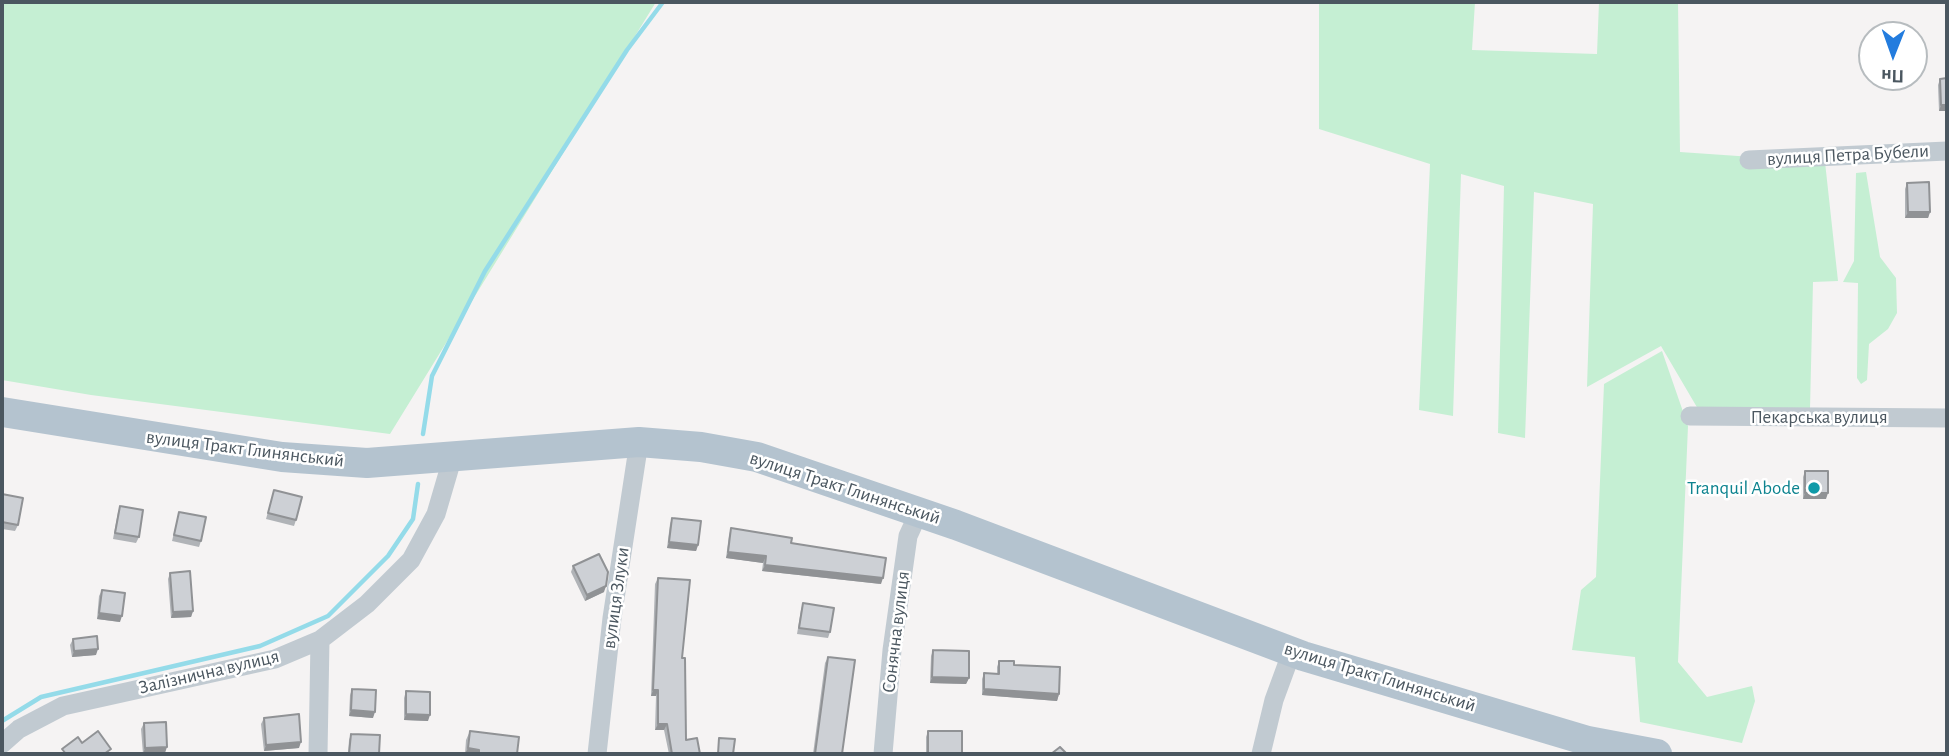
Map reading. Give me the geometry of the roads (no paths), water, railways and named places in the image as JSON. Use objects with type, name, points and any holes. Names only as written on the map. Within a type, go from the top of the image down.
[{"type":"main road","name":"вулиця Тракт Глинянський","points":[[2,412],[282,457],[367,463],[639,442],[701,447],[757,457],[919,512],[1292,651],[1588,741],[1657,754]]},
{"type":"street","name":"вулиця Петра Бубели","points":[[1749,160],[1947,151]]},
{"type":"street","name":"Пекарська вулиця","points":[[1690,416],[1947,418]]},
{"type":"street","name":"вулиця Злуки","points":[[597,754],[612,618],[639,442]]},
{"type":"street","name":"Залізнична вулиця","points":[[2,744],[19,729],[63,706],[275,659],[320,640],[367,604],[411,560],[436,514],[453,456]]},
{"type":"street","name":"Сонячна вулиця","points":[[883,754],[892,650],[908,536],[919,512]]},
{"type":"street","points":[[318,754],[320,640]]},
{"type":"street","points":[[1261,754],[1274,700],[1292,651]]},
{"type":"waterway","points":[[423,434],[432,376],[485,271],[627,50],[663,2]]},
{"type":"waterway","points":[[2,721],[41,697],[260,646],[328,616],[388,556],[413,519],[418,484]]},
{"type":"place","name":"Tranquil Abode","points":[[1814,488]]}]
